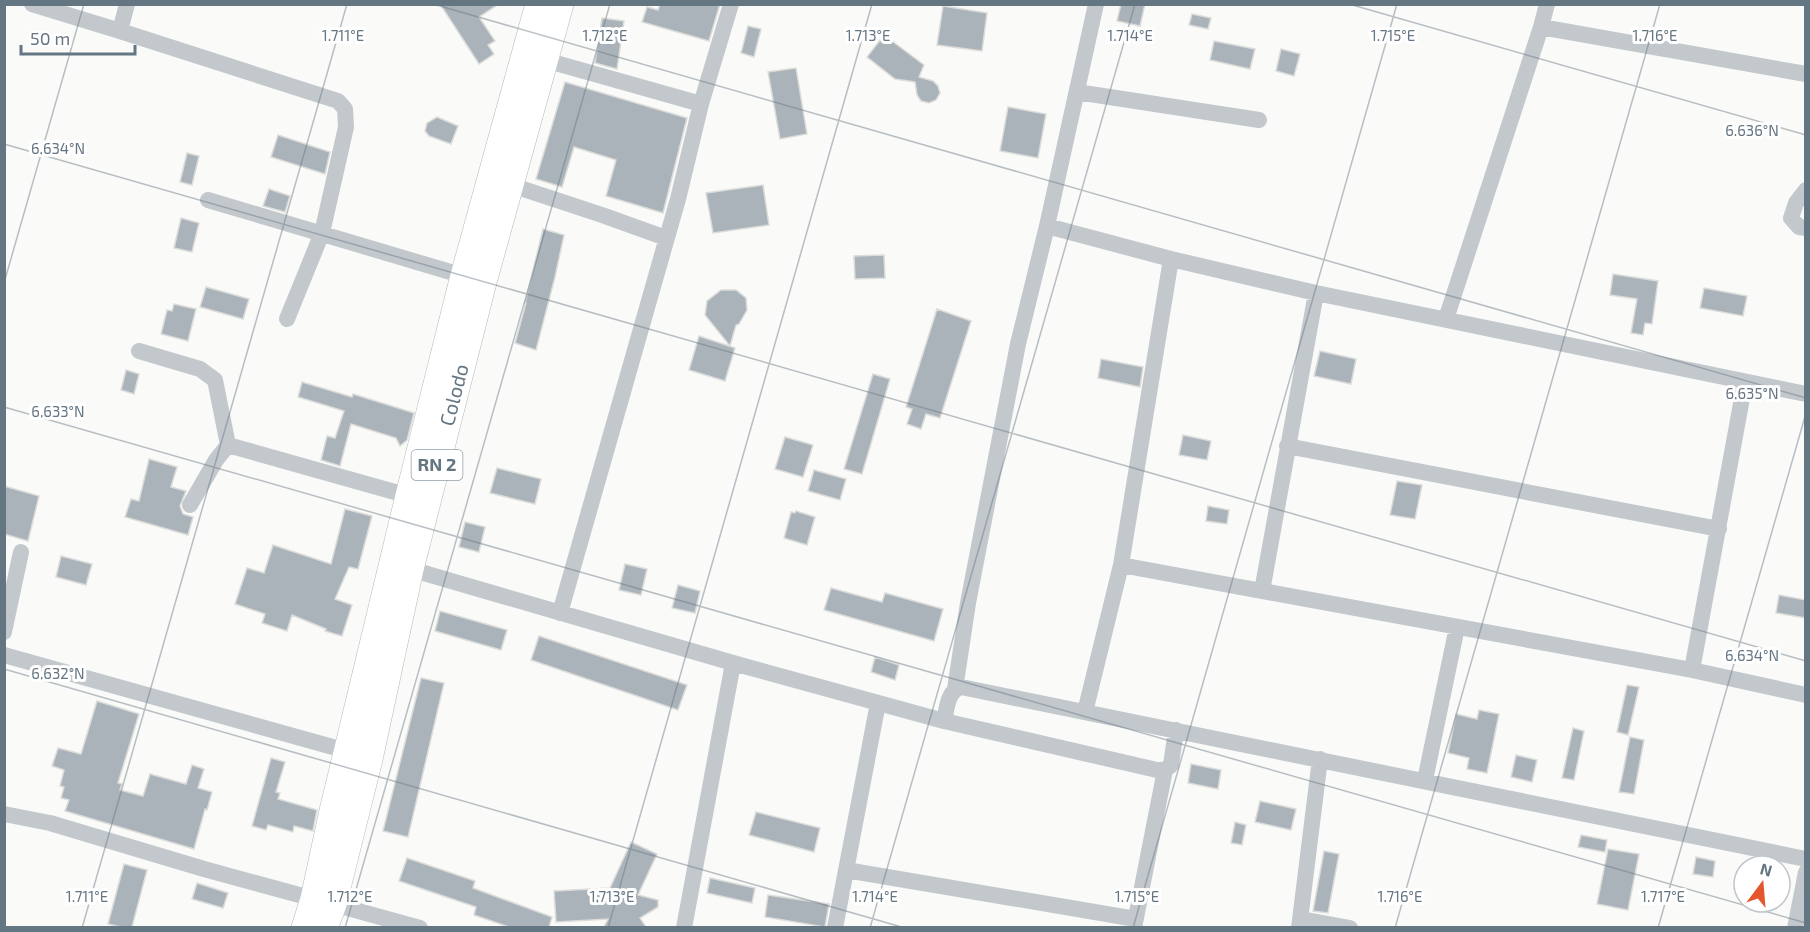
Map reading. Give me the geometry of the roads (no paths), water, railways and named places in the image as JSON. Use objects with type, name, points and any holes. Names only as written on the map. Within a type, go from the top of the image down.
[{"type":"main road","name":"Colodo","points":[[324,910],[347,751],[464,276],[539,4]]},
{"type":"main road","name":"Colodo","points":[[305,927],[324,910],[369,759],[410,569],[483,282],[560,4]]},
{"type":"street","points":[[32,4],[338,101],[345,109],[346,127],[322,232],[287,319]]},
{"type":"street","points":[[120,31],[127,4]]},
{"type":"street","points":[[560,613],[678,199],[701,104],[731,4]]},
{"type":"street","points":[[955,689],[968,603],[1018,344],[1047,226],[1096,4]]},
{"type":"street","points":[[1446,319],[1547,4]]},
{"type":"street","points":[[1541,27],[1806,74]]},
{"type":"street","points":[[545,60],[701,104]]},
{"type":"street","points":[[1077,92],[1259,120]]},
{"type":"street","points":[[511,185],[666,238]]},
{"type":"street","points":[[1806,189],[1796,203],[1791,218],[1799,226],[1806,228]]},
{"type":"street","points":[[208,200],[464,276]]},
{"type":"street","points":[[1047,226],[1316,294],[1806,394]]},
{"type":"street","points":[[1085,712],[1121,565],[1171,259]]},
{"type":"street","points":[[1262,591],[1316,294]]},
{"type":"street","points":[[139,351],[200,369],[215,380],[228,445],[216,460],[190,505]]},
{"type":"street","points":[[1692,670],[1745,382]]},
{"type":"street","points":[[228,445],[409,496]]},
{"type":"street","points":[[1287,446],[1719,529]]},
{"type":"street","points":[[4,632],[21,552]]},
{"type":"street","points":[[1121,565],[1692,670],[1806,694]]},
{"type":"street","points":[[410,569],[944,721],[1165,770]]},
{"type":"street","points":[[1425,780],[1457,627]]},
{"type":"street","points":[[4,656],[347,751]]},
{"type":"street","points":[[684,927],[734,663]]},
{"type":"street","points":[[944,721],[950,694],[961,687],[1806,859]]},
{"type":"street","points":[[835,927],[878,703]]},
{"type":"street","points":[[846,870],[1135,923],[1165,770],[1171,765],[1176,730]]},
{"type":"street","points":[[1320,759],[1300,923],[1350,927]]},
{"type":"street","points":[[4,813],[50,823],[204,869],[324,910],[420,927]]},
{"type":"street","points":[[1795,927],[1806,872]]}]
